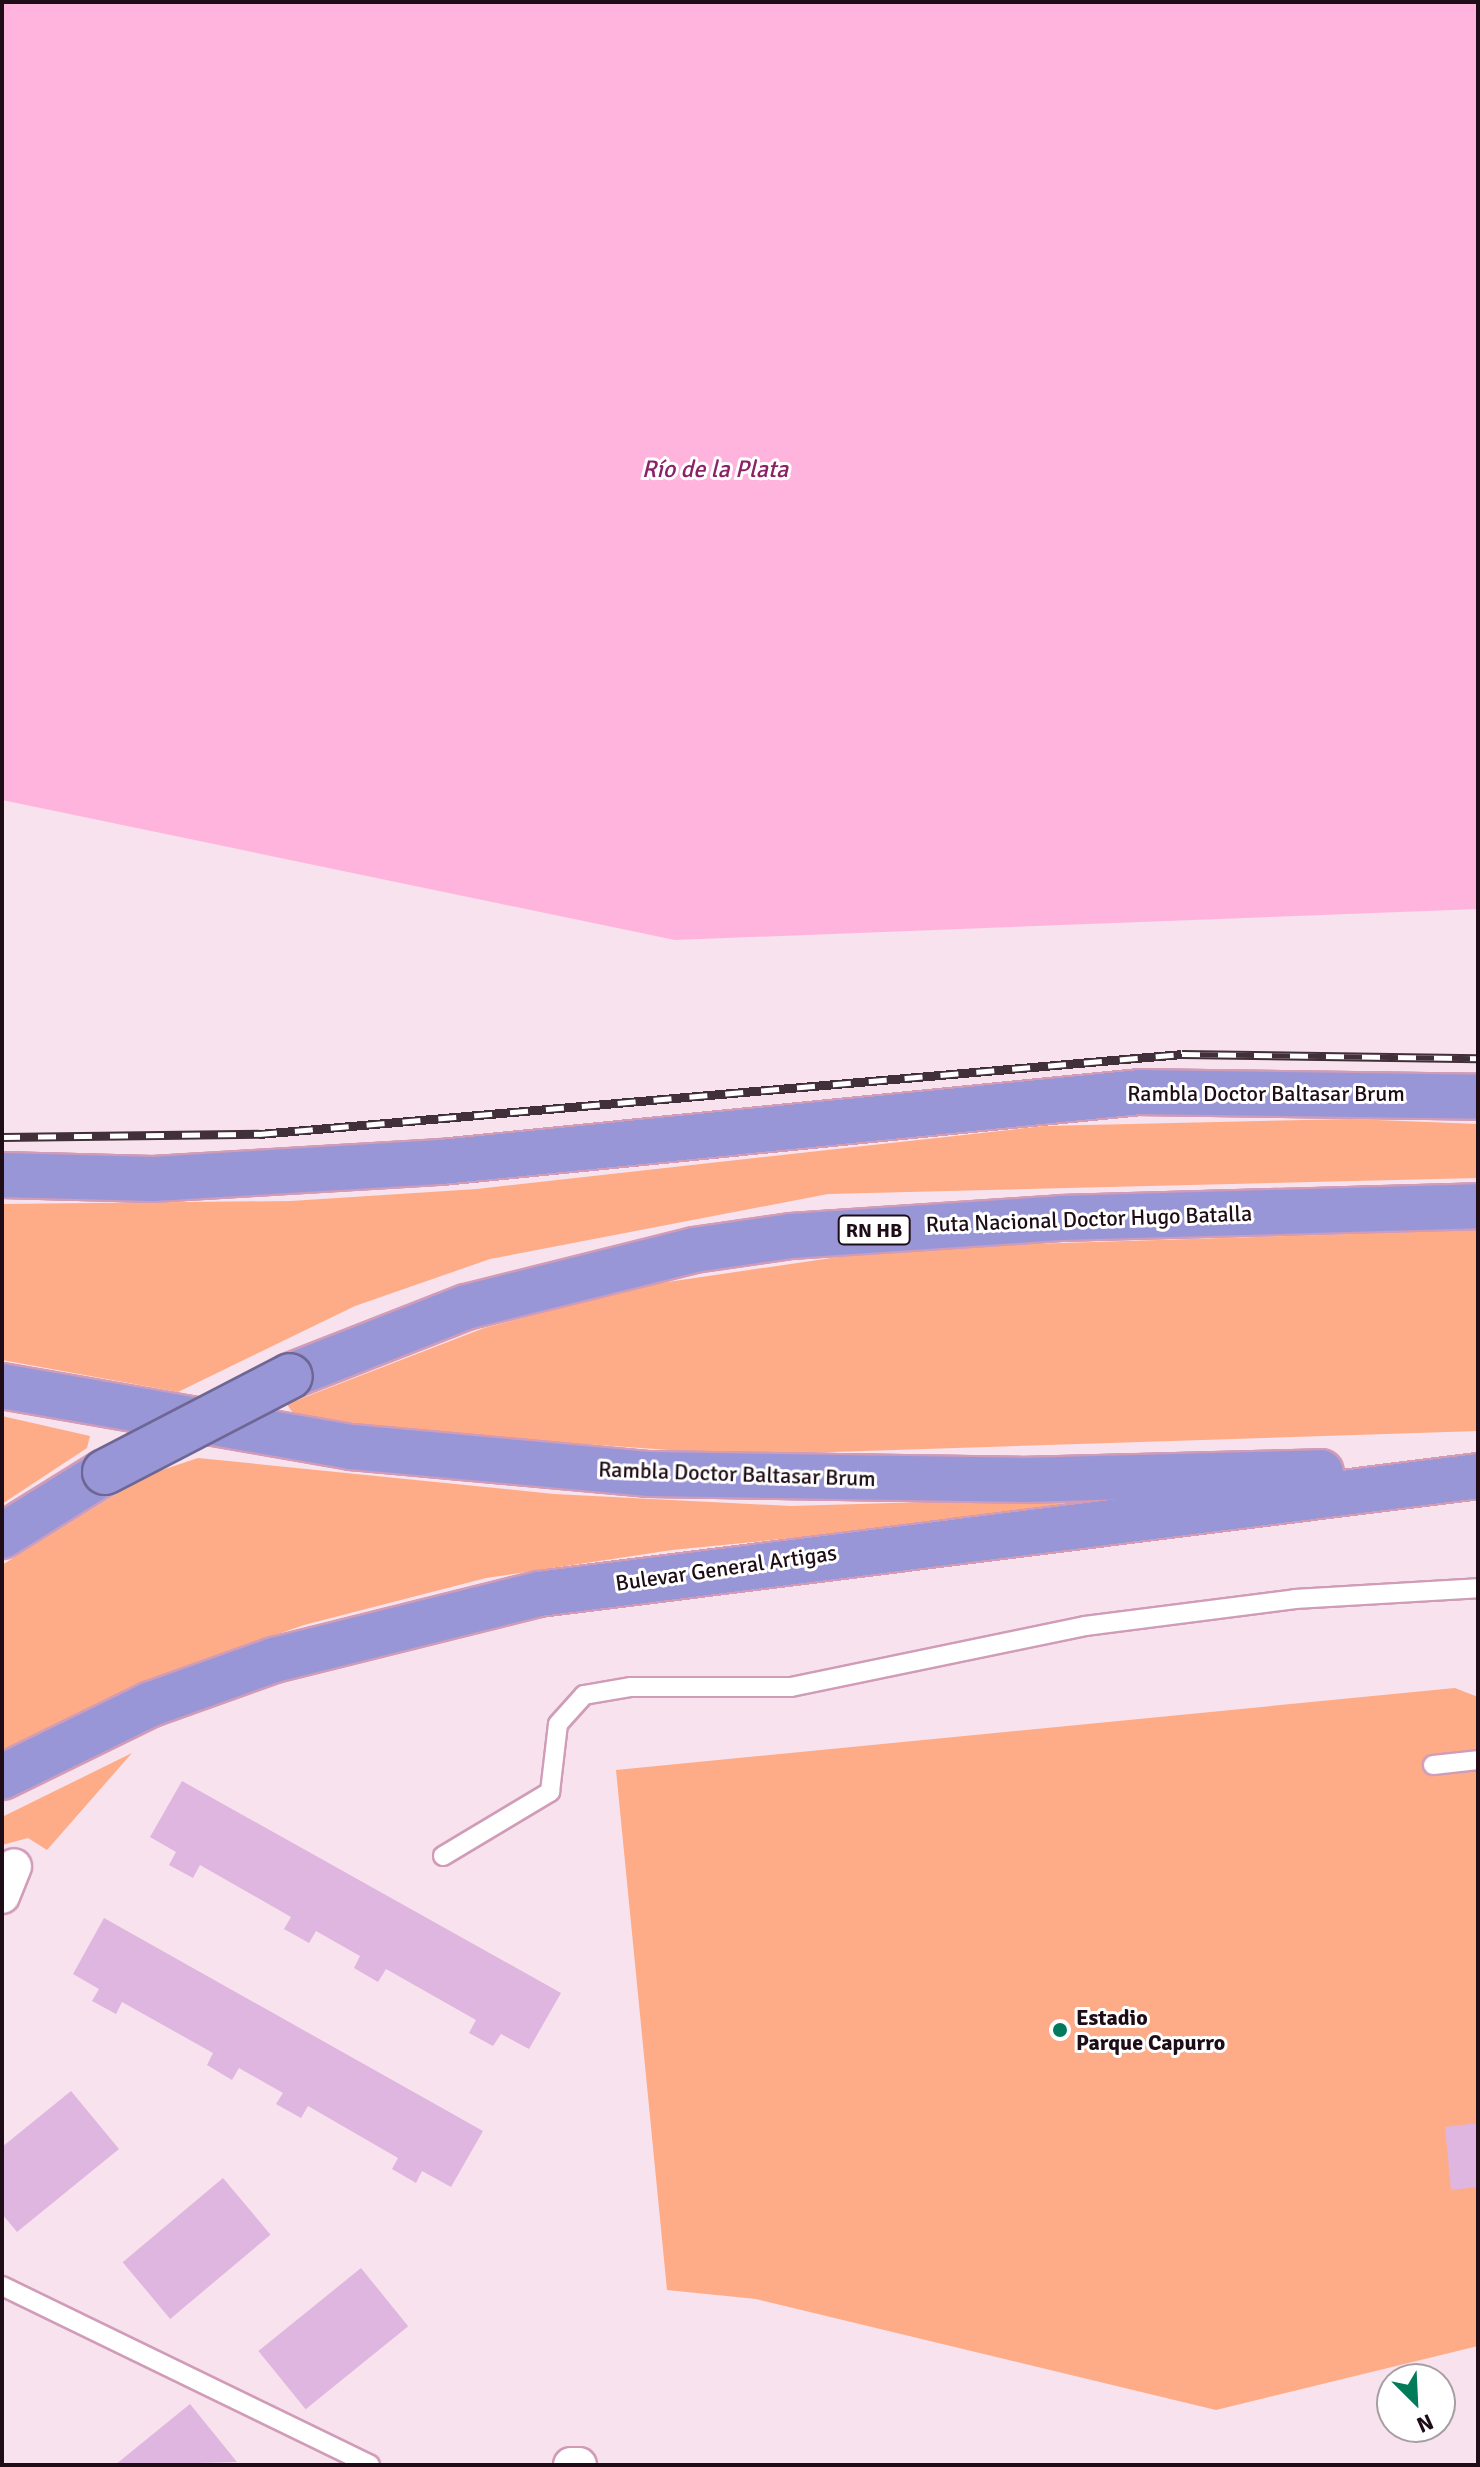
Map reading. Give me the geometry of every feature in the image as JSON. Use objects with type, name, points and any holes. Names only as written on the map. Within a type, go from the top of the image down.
[{"type":"highway","name":"Rambla Doctor Baltasar Brum","points":[[2,1175],[153,1179],[441,1162],[1140,1092],[1478,1097]]},
{"type":"highway","name":"Ruta Nacional Doctor Hugo Batalla","points":[[2,1536],[105,1472],[290,1376],[494,1299],[694,1250],[777,1238],[1060,1218],[1478,1206]]},
{"type":"highway","name":"Rambla Doctor Baltasar Brum","points":[[7,1390],[352,1447],[650,1474],[1020,1480],[1478,1474]]},
{"type":"highway","name":"Bulevar General Artigas","points":[[2,1777],[151,1704],[274,1660],[539,1594],[1478,1474]]},
{"type":"street","points":[[571,2465],[579,2465]]},
{"type":"lane","points":[[443,1856],[550,1792],[558,1724],[584,1695],[631,1687],[791,1687],[1085,1626],[1295,1599],[1478,1588]]},
{"type":"lane","points":[[1433,1765],[1478,1760]]},
{"type":"lane","points":[[2,2286],[370,2465]]},
{"type":"shaded area","points":[[1351,1119],[1478,1124],[1478,1178],[828,1194],[490,1259],[355,1306],[178,1392],[2,1360],[2,1204],[291,1201],[477,1189],[1044,1126]]},
{"type":"shaded area","points":[[1478,1230],[1478,1431],[738,1455],[430,1433],[294,1415],[287,1404],[484,1328],[647,1285],[838,1257],[1029,1244]]},
{"type":"shaded area","points":[[2,1416],[90,1436],[87,1448],[2,1504]]},
{"type":"shaded area","points":[[198,1458],[554,1494],[791,1506],[1258,1492],[672,1550],[486,1578],[304,1625],[139,1683],[2,1752],[2,1565],[147,1475]]},
{"type":"shaded area","name":"Estadio Parque Capurro","points":[[1455,1688],[1478,1697],[1478,2346],[1408,2363],[1376,2363],[1376,2371],[1216,2410],[756,2299],[667,2290],[616,1770]]},
{"type":"shaded area","points":[[132,1753],[47,1850],[28,1838],[2,1845],[2,1817]]},
{"type":"water","name":"Río de la Plata","points":[[2,2],[1478,2],[1478,909],[675,940],[2,800]]},
{"type":"building","points":[[182,1781],[561,1993],[529,2049],[501,2034],[493,2046],[469,2033],[476,2020],[386,1969],[378,1982],[354,1968],[360,1956],[316,1931],[309,1943],[284,1929],[291,1917],[200,1865],[193,1878],[169,1865],[176,1852],[150,1837]]},
{"type":"building","points":[[104,1918],[483,2131],[451,2187],[422,2171],[416,2183],[392,2169],[398,2158],[308,2106],[301,2118],[276,2104],[283,2093],[239,2068],[232,2080],[207,2065],[213,2053],[122,2002],[116,2014],[92,2001],[99,1989],[73,1974]]},
{"type":"building","points":[[71,2091],[119,2149],[17,2232],[2,2214],[2,2147]]},
{"type":"building","points":[[1478,2123],[1478,2187],[1451,2190],[1445,2127]]},
{"type":"building","points":[[223,2178],[271,2235],[170,2319],[123,2262]]},
{"type":"building","points":[[361,2268],[408,2326],[306,2409],[258,2351]]},
{"type":"building","points":[[190,2404],[237,2462],[115,2465]]},
{"type":"railway","points":[[2,1137],[259,1134],[1182,1054],[1478,1058]]},
{"type":"place","name":"Estadio Parque Capurro","points":[[1060,2030]]}]
